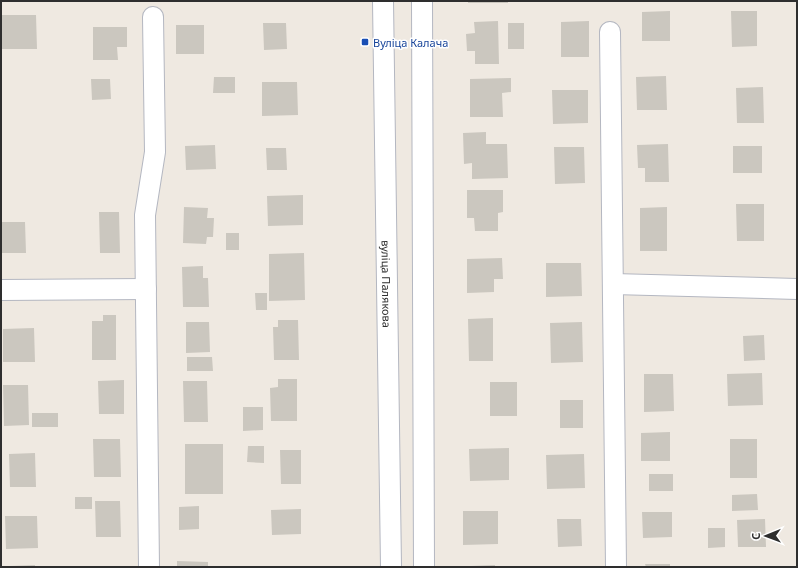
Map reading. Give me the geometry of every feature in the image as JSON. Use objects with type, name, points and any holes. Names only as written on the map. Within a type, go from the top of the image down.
[{"type":"street","name":"вуліца Палякова","points":[[383,1],[391,567]]},
{"type":"street","points":[[422,1],[424,567]]},
{"type":"street","points":[[149,567],[146,215],[156,152],[153,17]]},
{"type":"street","points":[[610,32],[616,567]]},
{"type":"street","points":[[613,284],[797,289]]},
{"type":"street","points":[[1,290],[146,289]]},
{"type":"building","points":[[468,1],[508,1],[508,3],[468,3]]},
{"type":"building","points":[[670,11],[670,41],[642,41],[642,12]]},
{"type":"building","points":[[731,11],[757,11],[757,46],[732,47]]},
{"type":"building","points":[[1,15],[36,15],[37,49],[1,49]]},
{"type":"building","points":[[498,21],[499,64],[475,64],[475,51],[467,51],[466,34],[475,33],[474,22]]},
{"type":"building","points":[[589,21],[589,57],[561,57],[561,22]]},
{"type":"building","points":[[263,23],[286,23],[287,49],[264,50]]},
{"type":"building","points":[[508,23],[524,23],[524,49],[508,49]]},
{"type":"building","points":[[176,25],[204,25],[204,54],[176,54]]},
{"type":"building","points":[[93,27],[127,27],[127,47],[117,47],[118,60],[93,60]]},
{"type":"building","points":[[666,76],[667,110],[637,110],[636,77]]},
{"type":"building","points":[[214,77],[235,77],[235,93],[213,93]]},
{"type":"building","points":[[511,78],[511,92],[502,93],[503,117],[470,117],[470,79]]},
{"type":"building","points":[[91,79],[110,79],[111,99],[92,100]]},
{"type":"building","points":[[262,82],[297,82],[298,115],[262,116]]},
{"type":"building","points":[[763,87],[764,123],[737,123],[736,88]]},
{"type":"building","points":[[552,90],[588,90],[588,123],[553,124]]},
{"type":"building","points":[[486,132],[486,144],[507,144],[508,178],[472,179],[472,163],[464,164],[463,133]]},
{"type":"building","points":[[668,144],[669,182],[645,182],[645,168],[638,168],[637,145]]},
{"type":"building","points":[[215,145],[216,169],[186,170],[185,146]]},
{"type":"building","points":[[733,146],[762,146],[762,173],[733,173]]},
{"type":"building","points":[[554,147],[584,147],[585,183],[555,184]]},
{"type":"building","points":[[266,148],[286,148],[287,170],[267,170]]},
{"type":"building","points":[[467,190],[503,190],[503,212],[498,213],[498,231],[475,231],[474,218],[467,218]]},
{"type":"building","points":[[303,195],[303,225],[268,226],[267,196]]},
{"type":"building","points":[[736,204],[764,204],[764,241],[737,241]]},
{"type":"building","points":[[184,207],[208,208],[207,218],[214,218],[213,237],[207,237],[206,244],[183,243]]},
{"type":"building","points":[[667,207],[667,251],[640,251],[640,208]]},
{"type":"building","points":[[99,212],[119,212],[120,253],[100,253]]},
{"type":"building","points":[[2,222],[25,222],[26,253],[2,253]]},
{"type":"building","points":[[226,233],[239,233],[239,250],[226,250]]},
{"type":"building","points":[[304,253],[305,300],[269,301],[269,254]]},
{"type":"building","points":[[502,258],[503,279],[494,279],[494,292],[467,293],[467,259]]},
{"type":"building","points":[[546,263],[581,263],[582,296],[546,297]]},
{"type":"building","points":[[203,266],[203,278],[208,278],[209,307],[183,307],[182,267]]},
{"type":"building","points":[[255,293],[267,293],[267,310],[256,310]]},
{"type":"building","points":[[103,315],[116,315],[116,360],[92,360],[92,321],[103,321]]},
{"type":"building","points":[[493,318],[493,361],[469,361],[468,319]]},
{"type":"building","points":[[278,320],[298,320],[299,360],[274,360],[273,327],[278,327]]},
{"type":"building","points":[[186,322],[209,322],[210,352],[186,353]]},
{"type":"building","points":[[582,322],[583,362],[551,363],[550,323]]},
{"type":"building","points":[[34,328],[35,362],[3,362],[3,329]]},
{"type":"building","points":[[764,335],[765,360],[744,361],[743,336]]},
{"type":"building","points":[[187,357],[212,357],[213,371],[187,371]]},
{"type":"building","points":[[762,373],[763,405],[728,406],[727,374]]},
{"type":"building","points":[[644,374],[673,374],[674,411],[644,412]]},
{"type":"building","points":[[278,379],[297,379],[297,421],[271,421],[270,388],[278,387]]},
{"type":"building","points":[[124,380],[124,414],[99,414],[98,381]]},
{"type":"building","points":[[183,381],[207,381],[208,422],[184,422]]},
{"type":"building","points":[[490,382],[517,382],[517,416],[490,416]]},
{"type":"building","points":[[3,385],[28,385],[29,425],[4,426]]},
{"type":"building","points":[[560,400],[583,400],[583,428],[560,428]]},
{"type":"building","points":[[243,407],[263,407],[263,430],[243,431]]},
{"type":"building","points":[[32,413],[58,413],[58,427],[32,427]]},
{"type":"building","points":[[670,432],[670,461],[641,461],[641,433]]},
{"type":"building","points":[[93,439],[120,439],[121,477],[94,477]]},
{"type":"building","points":[[730,439],[757,439],[757,478],[730,478]]},
{"type":"building","points":[[185,444],[223,444],[223,494],[185,494]]},
{"type":"building","points":[[248,446],[264,446],[264,463],[247,462]]},
{"type":"building","points":[[509,448],[509,480],[470,481],[469,449]]},
{"type":"building","points":[[280,450],[301,450],[301,484],[281,484]]},
{"type":"building","points":[[35,453],[36,487],[10,487],[9,454]]},
{"type":"building","points":[[584,454],[585,488],[547,489],[546,455]]},
{"type":"building","points":[[649,474],[673,474],[673,491],[649,491]]},
{"type":"building","points":[[757,494],[758,510],[732,511],[732,495]]},
{"type":"building","points":[[75,497],[92,497],[92,509],[75,509]]},
{"type":"building","points":[[95,501],[120,501],[121,537],[96,537]]},
{"type":"building","points":[[199,506],[199,529],[179,530],[179,507]]},
{"type":"building","points":[[301,509],[301,534],[272,535],[271,510]]},
{"type":"building","points":[[463,511],[498,511],[498,544],[463,545]]},
{"type":"building","points":[[642,512],[672,512],[672,537],[643,538]]},
{"type":"building","points":[[5,516],[37,516],[38,548],[6,549]]},
{"type":"building","points":[[557,519],[581,519],[582,546],[558,547]]},
{"type":"building","points":[[765,519],[766,547],[738,547],[737,520]]},
{"type":"building","points":[[708,528],[725,528],[725,547],[708,548]]},
{"type":"building","points":[[177,561],[208,562],[208,567],[177,567]]},
{"type":"building","points":[[645,564],[670,564],[670,567],[646,567]]},
{"type":"building","points":[[35,565],[35,567],[10,567],[10,566]]},
{"type":"building","points":[[495,565],[495,567],[471,567],[471,566]]},
{"type":"place","name":"Вуліца Калача","points":[[365,42]]}]
